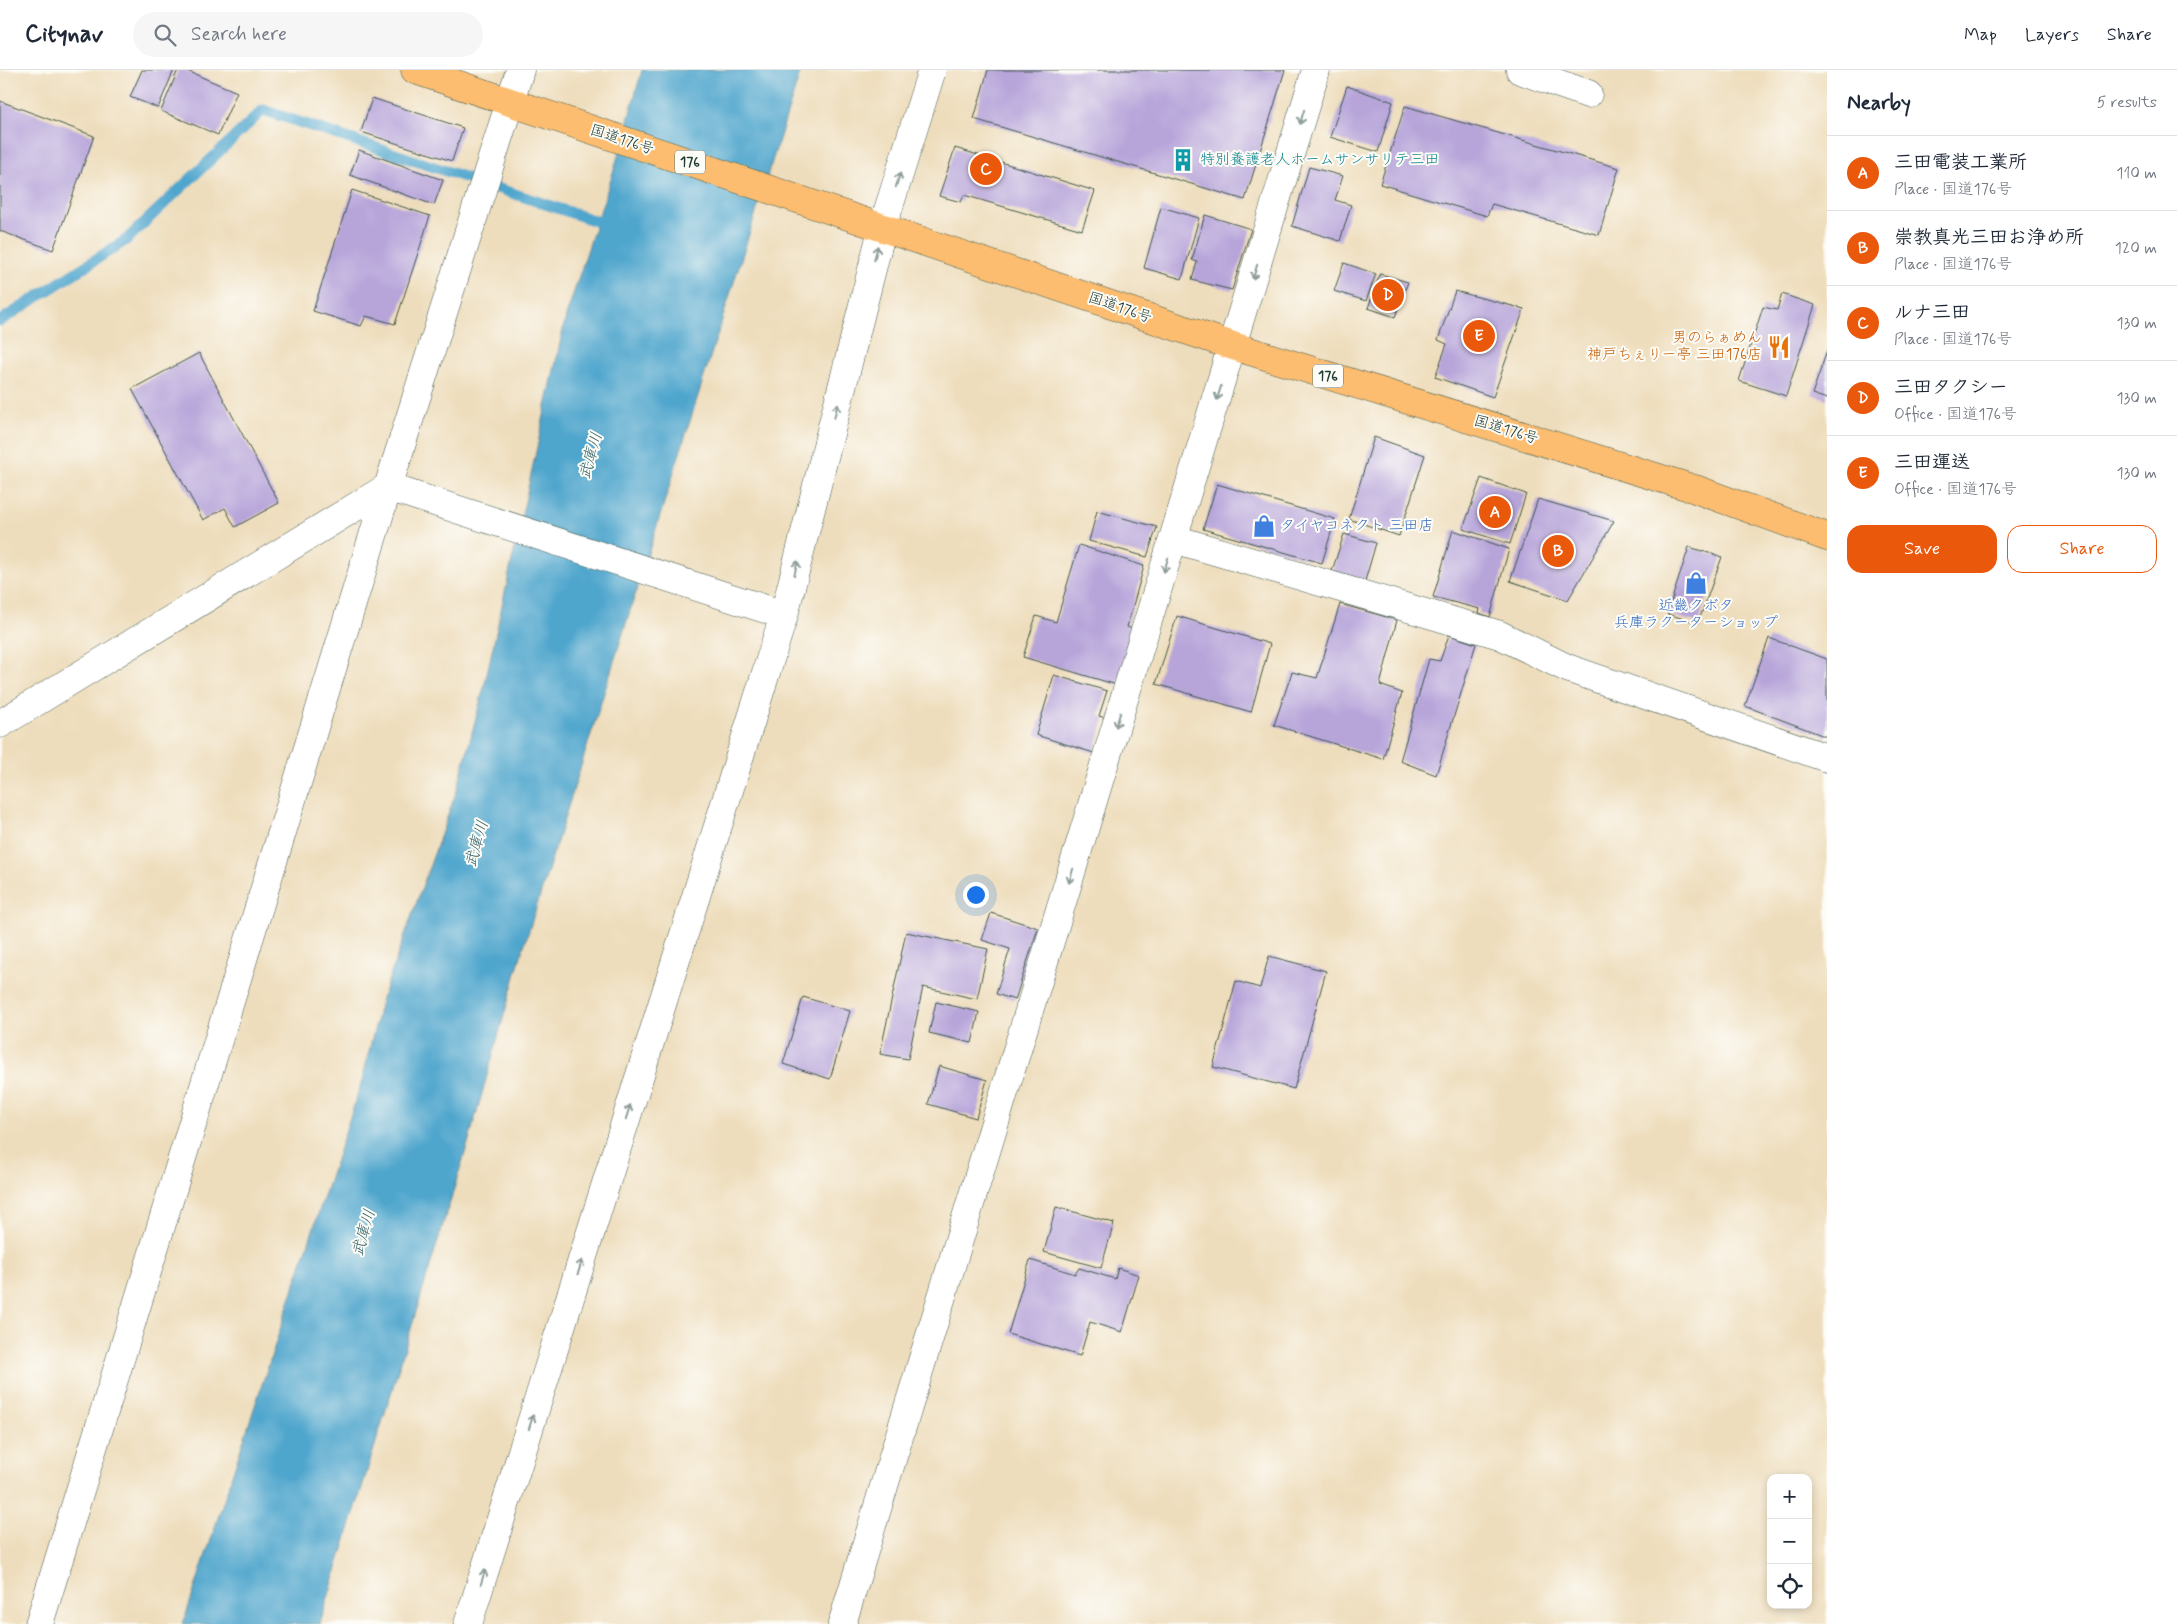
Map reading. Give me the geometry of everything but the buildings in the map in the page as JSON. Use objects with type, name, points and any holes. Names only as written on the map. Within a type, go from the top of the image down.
[{"type":"highway","name":"国道176号","points":[[415,70],[548,116],[883,226],[1233,346],[1695,489],[1827,536]]},
{"type":"street","points":[[39,1624],[388,486],[508,102],[520,70]]},
{"type":"street","points":[[468,1624],[784,615],[883,226],[932,70]]},
{"type":"street","points":[[842,1624],[1316,70]]},
{"type":"street","points":[[1520,70],[1588,94]]},
{"type":"street","points":[[0,724],[388,486],[784,615]]},
{"type":"street","points":[[1174,539],[1500,634],[1567,668],[1827,758]]},
{"type":"water","name":"武庫川","points":[[642,70],[801,70],[519,962],[469,1140],[320,1624],[183,1624],[362,1081],[381,1001],[457,790],[484,687],[566,316],[616,163]]},
{"type":"waterway","points":[[0,321],[126,240],[263,110],[611,226]]},
{"type":"place","name":"特別養護老人ホームサンサリテ三田","points":[[1183,160]]},
{"type":"place","name":"ルナ三田","points":[[986,169]]},
{"type":"place","name":"三田タクシー","points":[[1388,295]]},
{"type":"place","name":"三田運送","points":[[1479,336]]},
{"type":"place","name":"男のらぁめん 神戸ちぇりー亭 三田176店","points":[[1779,347]]},
{"type":"place","name":"三田電装工業所","points":[[1495,512]]},
{"type":"place","name":"タイヤコネクト 三田店","points":[[1264,526]]},
{"type":"place","name":"崇教真光三田お浄め所","points":[[1558,551]]},
{"type":"place","name":"近畿クボタ 兵庫ラクーターショップ","points":[[1696,583]]}]
